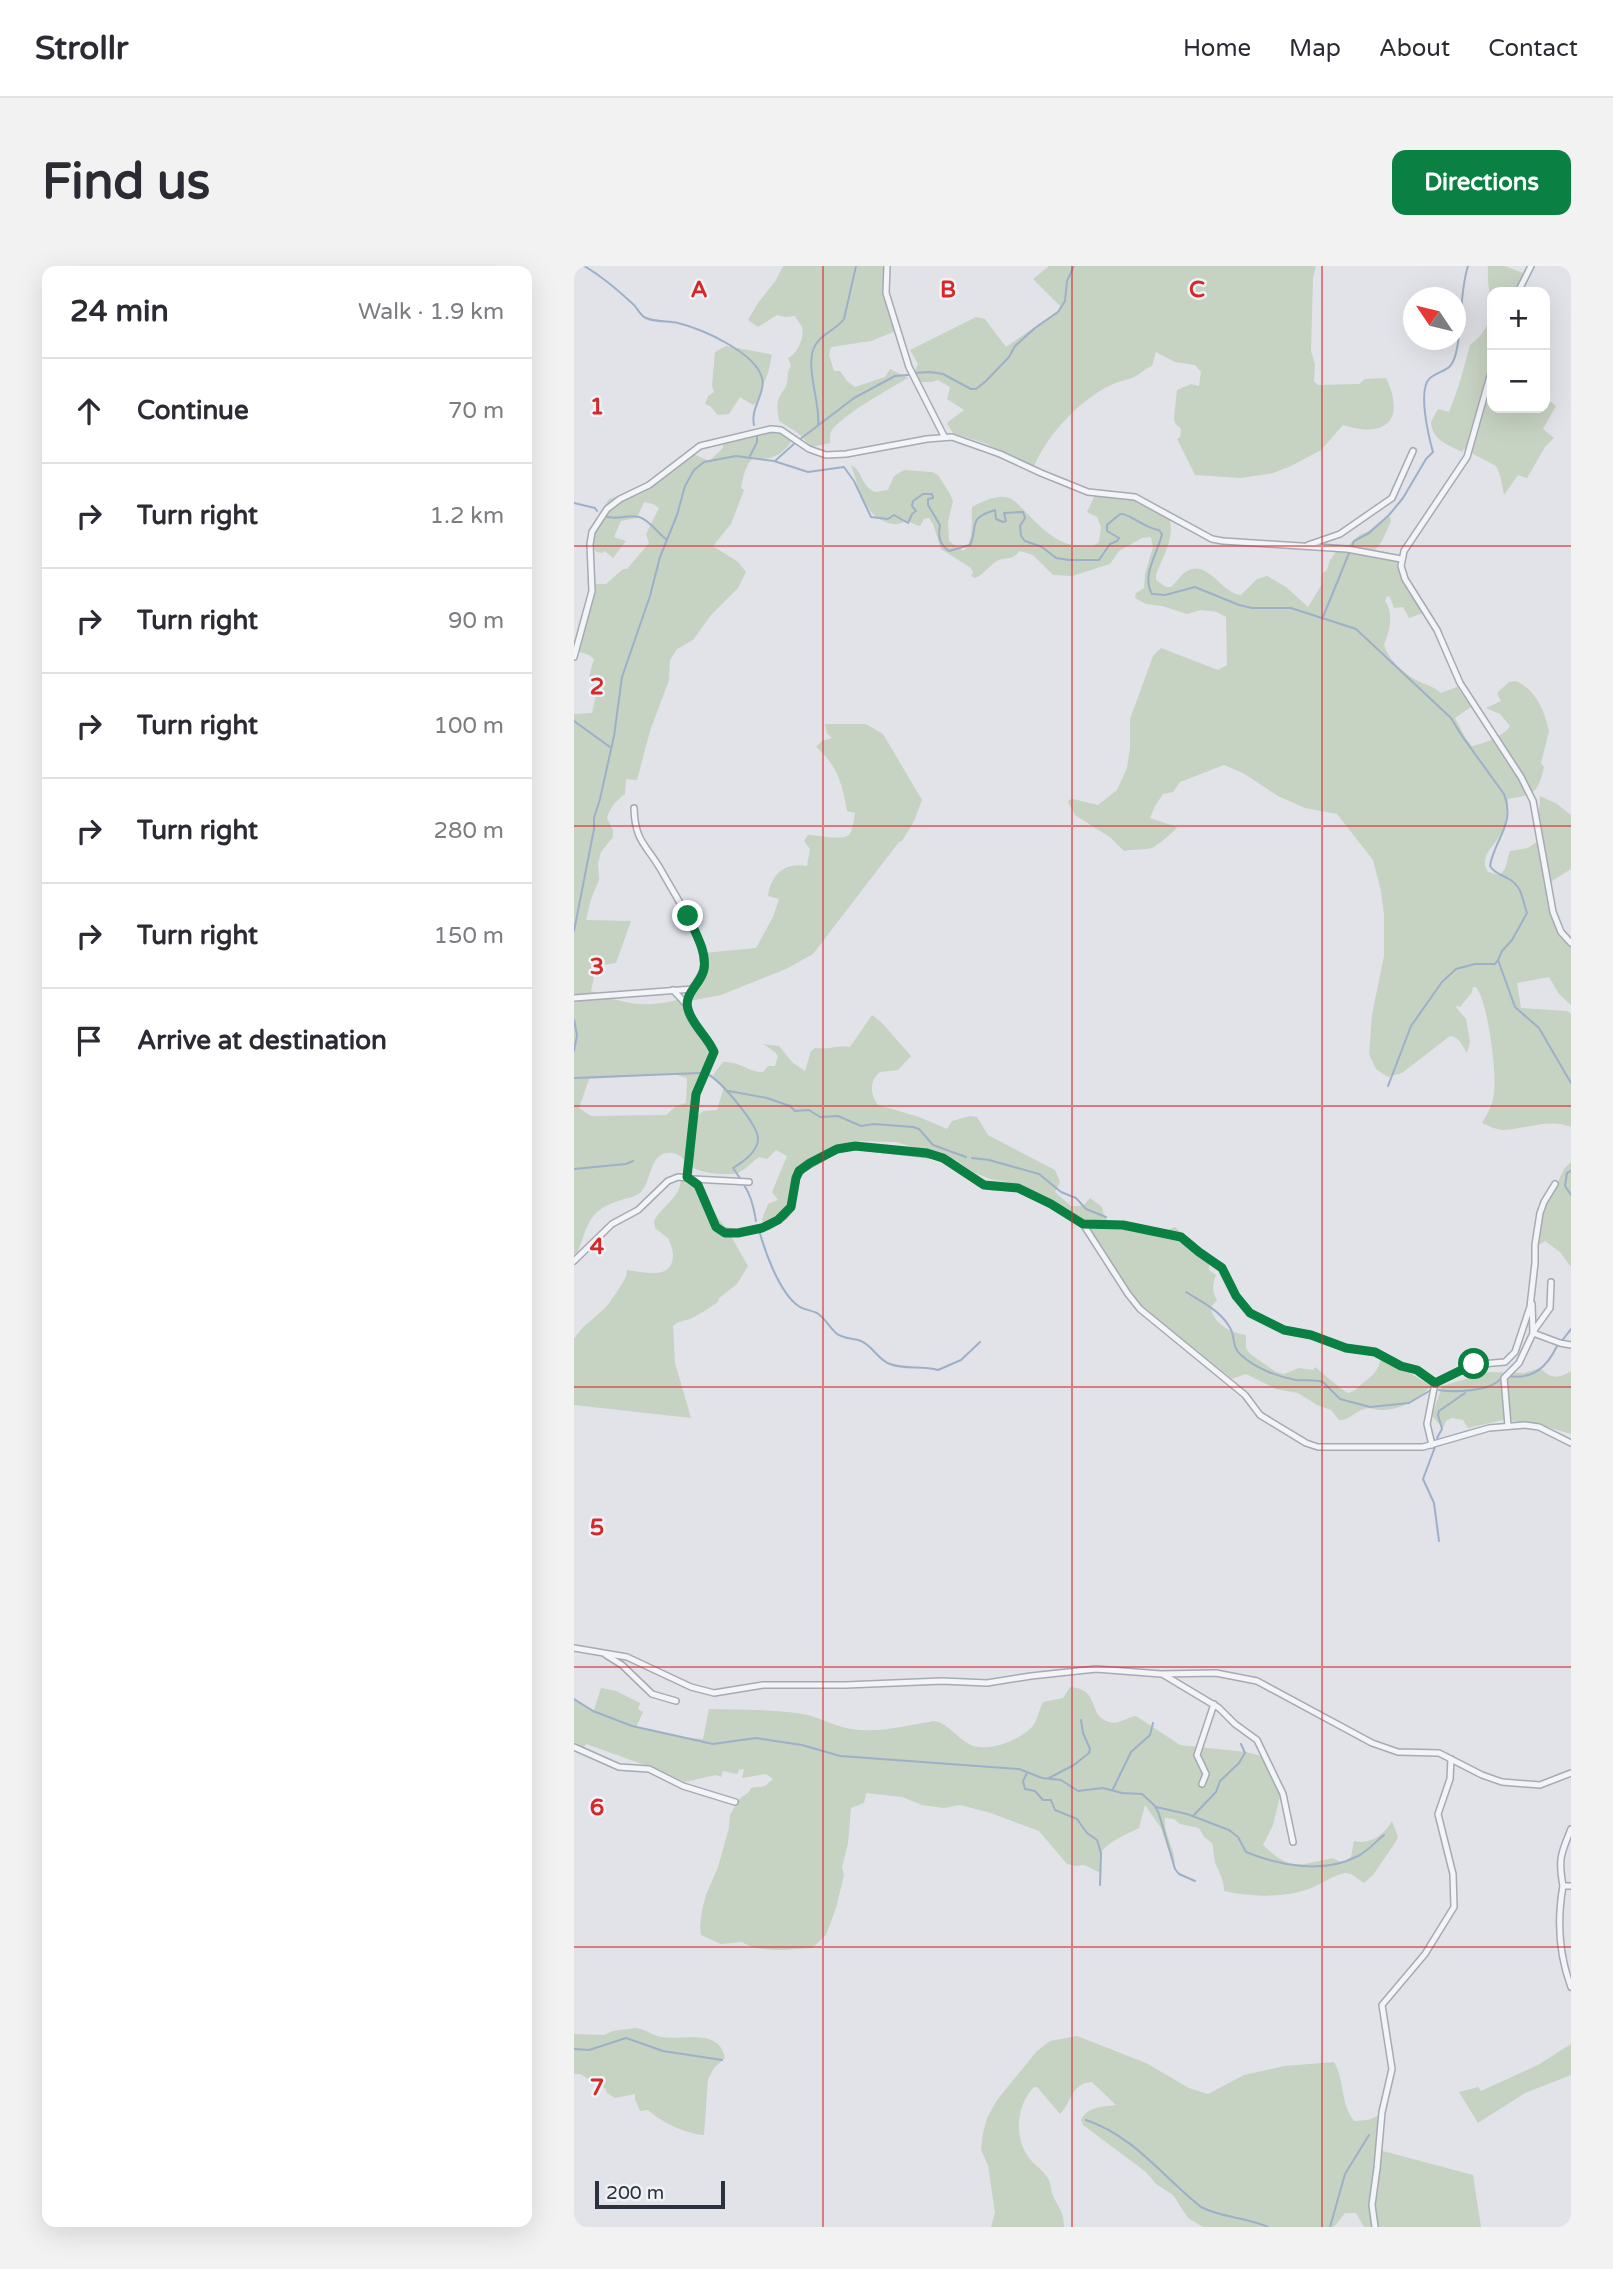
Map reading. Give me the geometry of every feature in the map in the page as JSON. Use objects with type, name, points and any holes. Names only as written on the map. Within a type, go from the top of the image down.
[{"type":"street","points":[[887,266],[886,293],[909,368],[944,436]]},
{"type":"street","points":[[1520,287],[1531,266]]},
{"type":"street","points":[[1487,387],[1467,457],[1418,529],[1401,559],[1401,566],[1405,579],[1437,630],[1460,682],[1521,777],[1533,801],[1555,918],[1561,932],[1571,943]]},
{"type":"street","points":[[574,657],[592,591],[592,532],[607,509],[620,499],[649,485],[694,450],[706,444],[771,429],[781,430],[816,453],[834,455],[944,436],[1000,454],[1088,492],[1135,497],[1212,538],[1223,541],[1347,549],[1401,559]]},
{"type":"street","points":[[1302,547],[1340,534],[1388,502],[1394,495],[1413,451]]},
{"type":"street","points":[[634,808],[635,829],[639,839],[688,916],[701,947],[704,971],[687,1005]]},
{"type":"street","points":[[574,998],[693,989]]},
{"type":"street","points":[[673,990],[687,1005],[689,1013],[714,1052],[696,1094],[687,1177]]},
{"type":"street","points":[[687,1177],[698,1185],[716,1227],[725,1233],[738,1233],[768,1226],[784,1216],[793,1203],[799,1171],[832,1151],[852,1146],[920,1152],[943,1158],[984,1185],[1018,1188],[1083,1224],[1140,1309],[1245,1395],[1260,1415],[1300,1440],[1314,1446],[1416,1448],[1483,1429],[1508,1426],[1539,1427],[1571,1443]]},
{"type":"street","points":[[574,1261],[612,1224],[642,1206],[668,1181],[687,1177],[748,1182]]},
{"type":"street","points":[[1435,1383],[1470,1366],[1502,1364],[1512,1358],[1518,1348],[1531,1301],[1540,1213],[1555,1184]]},
{"type":"street","points":[[1083,1224],[1123,1225],[1181,1237],[1222,1268],[1236,1296],[1250,1313],[1284,1330],[1311,1335],[1346,1348],[1375,1352],[1401,1366],[1417,1370],[1435,1383]]},
{"type":"street","points":[[1508,1426],[1504,1380],[1519,1363],[1533,1333],[1551,1305],[1551,1282]]},
{"type":"street","points":[[1531,1301],[1533,1333]]},
{"type":"street","points":[[1533,1333],[1571,1345]]},
{"type":"street","points":[[1432,1445],[1427,1424],[1435,1383]]},
{"type":"street","points":[[574,1648],[627,1657],[691,1687],[714,1693],[763,1685],[942,1681],[987,1683],[1096,1669],[1161,1674],[1211,1672],[1254,1679],[1371,1743],[1398,1752],[1439,1753],[1482,1775],[1507,1783],[1544,1784],[1571,1773]]},
{"type":"street","points":[[604,1653],[622,1665],[652,1694],[676,1701]]},
{"type":"street","points":[[1161,1674],[1214,1704],[1258,1741],[1283,1794],[1293,1842]]},
{"type":"street","points":[[1202,1784],[1206,1774],[1197,1755],[1214,1704]]},
{"type":"street","points":[[574,1747],[619,1767],[649,1769],[683,1786],[735,1802]]},
{"type":"street","points":[[1375,2227],[1372,2205],[1381,2115],[1392,2065],[1382,2005],[1425,1954],[1454,1907],[1453,1874],[1438,1814],[1450,1779],[1451,1759]]},
{"type":"street","points":[[1571,1829],[1560,1857],[1563,1886],[1559,1910],[1561,1947],[1571,1987]]},
{"type":"street","points":[[1563,1886],[1571,1886]]},
{"type":"green space","points":[[783,266],[886,266],[884,290],[898,330],[871,341],[831,347],[829,355],[834,371],[840,371],[855,387],[885,377],[890,369],[908,378],[866,403],[835,426],[831,432],[830,443],[812,447],[798,433],[779,421],[778,410],[778,401],[791,366],[788,358],[800,345],[802,327],[795,316],[777,315],[758,327],[748,320]]},
{"type":"green space","points":[[1049,266],[1316,266],[1313,278],[1311,351],[1315,364],[1314,381],[1318,385],[1359,384],[1365,379],[1386,378],[1392,393],[1393,415],[1381,427],[1371,429],[1343,425],[1321,450],[1273,473],[1241,478],[1195,475],[1177,439],[1181,429],[1174,418],[1177,390],[1191,384],[1199,386],[1201,372],[1195,365],[1175,362],[1156,352],[1152,366],[1134,377],[1113,384],[1077,408],[1056,430],[1034,466],[984,443],[953,433],[947,424],[964,410],[947,399],[950,387],[938,380],[919,382],[915,370],[918,364],[910,350],[976,317],[985,319],[1006,347],[1062,308],[1033,279]]},
{"type":"green space","points":[[1488,266],[1505,266],[1523,273],[1523,281],[1519,287],[1489,287]]},
{"type":"green space","points":[[1487,324],[1487,413],[1550,413],[1550,401],[1556,406],[1543,429],[1554,438],[1545,447],[1527,478],[1518,475],[1504,495],[1496,466],[1442,441],[1435,434],[1431,422],[1438,409],[1449,412],[1470,345]]},
{"type":"green space","points":[[726,346],[772,355],[756,403],[753,405],[740,397],[729,414],[718,415],[705,404],[708,396],[714,392],[712,386],[715,352]]},
{"type":"green space","points":[[775,430],[793,439],[776,456],[752,459],[748,465],[741,488],[744,490],[731,524],[713,546],[738,562],[746,572],[738,588],[711,615],[693,640],[677,649],[670,660],[669,680],[650,731],[637,780],[626,779],[625,794],[608,814],[613,837],[601,852],[598,863],[599,880],[586,920],[631,921],[616,963],[596,966],[591,991],[615,1000],[637,1004],[658,1004],[684,998],[697,975],[704,953],[756,948],[773,917],[779,899],[768,896],[772,881],[786,868],[807,866],[810,849],[804,841],[808,835],[841,838],[849,835],[851,831],[855,813],[847,811],[838,776],[816,747],[822,741],[832,738],[827,733],[825,724],[866,724],[883,734],[922,800],[914,821],[902,841],[813,954],[786,969],[721,995],[689,1001],[688,1009],[713,1048],[693,1097],[690,1118],[695,1118],[703,1111],[717,1110],[724,1087],[713,1075],[723,1062],[763,1072],[768,1066],[775,1066],[778,1056],[763,1044],[779,1046],[793,1063],[805,1071],[811,1051],[815,1048],[850,1047],[872,1015],[911,1056],[898,1070],[880,1072],[876,1076],[872,1088],[878,1105],[919,1117],[947,1129],[952,1121],[977,1117],[988,1135],[1055,1170],[1060,1182],[1055,1192],[1071,1206],[1083,1206],[1090,1198],[1102,1207],[1108,1221],[1160,1233],[1175,1227],[1191,1243],[1216,1258],[1209,1264],[1209,1270],[1216,1275],[1213,1288],[1217,1300],[1211,1307],[1215,1318],[1234,1332],[1246,1335],[1246,1348],[1249,1353],[1276,1372],[1284,1374],[1299,1368],[1313,1370],[1315,1367],[1348,1393],[1373,1374],[1378,1368],[1381,1355],[1431,1386],[1420,1396],[1396,1408],[1366,1408],[1339,1420],[1331,1410],[1298,1393],[1276,1389],[1246,1374],[1232,1379],[1138,1304],[1121,1283],[1105,1253],[1068,1209],[1020,1184],[990,1179],[973,1172],[954,1159],[896,1142],[854,1141],[836,1145],[804,1162],[798,1171],[793,1199],[788,1207],[763,1225],[762,1219],[768,1204],[778,1200],[772,1192],[787,1156],[776,1150],[767,1159],[759,1157],[740,1172],[721,1174],[697,1170],[679,1155],[665,1153],[655,1161],[641,1192],[610,1204],[596,1213],[574,1255],[574,714],[592,713],[597,691],[603,682],[589,676],[594,659],[574,650],[591,584],[606,584],[623,569],[627,569],[649,543],[646,534],[659,508],[644,502],[637,518],[621,521],[614,537],[626,541],[613,558],[605,551],[597,552],[588,543],[593,524],[609,499],[641,488],[689,452],[709,461],[723,448],[723,442]],"holes":[[[674,1074],[687,1078],[686,1103],[676,1106],[666,1115],[591,1116],[579,1108],[589,1079]]]},
{"type":"green space","points":[[851,465],[875,492],[888,490],[894,476],[904,470],[938,475],[953,501],[948,522],[949,541],[963,551],[971,536],[972,507],[992,498],[1013,500],[1056,538],[1071,545],[1087,547],[1099,542],[1101,528],[1097,517],[1087,512],[1096,493],[1131,496],[1169,518],[1170,540],[1156,575],[1156,580],[1166,587],[1171,587],[1187,571],[1201,569],[1227,589],[1241,595],[1257,579],[1267,576],[1286,587],[1308,607],[1321,586],[1322,573],[1327,570],[1336,552],[1390,517],[1391,521],[1382,541],[1375,550],[1395,558],[1400,573],[1425,612],[1409,618],[1403,607],[1394,608],[1387,596],[1385,601],[1390,622],[1384,645],[1393,661],[1411,677],[1441,693],[1457,687],[1471,707],[1455,718],[1472,746],[1498,736],[1510,726],[1500,714],[1486,708],[1501,701],[1497,693],[1509,682],[1516,681],[1534,695],[1547,723],[1549,731],[1541,763],[1544,767],[1537,787],[1529,794],[1508,799],[1504,828],[1487,855],[1485,866],[1488,872],[1500,875],[1505,869],[1510,851],[1542,842],[1538,827],[1540,796],[1571,815],[1571,869],[1549,883],[1556,917],[1571,940],[1571,1005],[1559,994],[1549,977],[1517,983],[1521,1008],[1567,1011],[1571,1014],[1571,1127],[1546,1124],[1504,1130],[1482,1123],[1493,1101],[1495,1084],[1488,1022],[1476,987],[1473,987],[1460,1007],[1456,1007],[1466,1019],[1470,1042],[1467,1053],[1458,1040],[1450,1036],[1402,1073],[1388,1077],[1376,1069],[1369,1054],[1372,1015],[1384,956],[1381,891],[1373,860],[1337,814],[1305,808],[1224,765],[1180,782],[1173,792],[1163,794],[1150,818],[1177,827],[1152,848],[1124,851],[1111,838],[1075,815],[1069,800],[1098,805],[1117,790],[1127,768],[1130,719],[1153,656],[1161,648],[1218,670],[1227,665],[1226,617],[1217,612],[1201,610],[1187,614],[1146,604],[1135,598],[1136,593],[1144,588],[1153,547],[1151,537],[1142,538],[1119,551],[1110,564],[1072,576],[1053,575],[1033,555],[1020,551],[1012,557],[996,562],[975,578],[971,576],[971,568],[941,549],[929,518],[924,519],[920,526],[906,522],[893,524],[875,516],[864,502]]},
{"type":"green space","points":[[1571,1162],[1571,1267],[1560,1252],[1545,1241],[1535,1247],[1534,1236],[1542,1221],[1543,1209],[1564,1169]]},
{"type":"green space","points":[[680,1173],[696,1183],[748,1266],[737,1284],[719,1298],[718,1302],[693,1318],[673,1326],[675,1363],[691,1418],[574,1405],[574,1339],[577,1334],[609,1303],[626,1277],[627,1270],[663,1272],[672,1263],[673,1253],[669,1239],[655,1228],[654,1221],[676,1194],[681,1181]]},
{"type":"green space","points":[[1540,1368],[1555,1377],[1571,1371],[1571,1434],[1541,1425],[1503,1420],[1468,1428],[1463,1420],[1452,1418],[1446,1421],[1443,1428],[1432,1416],[1442,1386],[1489,1372],[1524,1373]]},
{"type":"green space","points":[[1070,1687],[1086,1692],[1098,1714],[1109,1722],[1136,1716],[1180,1745],[1246,1752],[1265,1757],[1282,1789],[1273,1825],[1263,1845],[1288,1863],[1303,1864],[1333,1858],[1342,1863],[1351,1857],[1354,1841],[1366,1842],[1376,1838],[1392,1821],[1398,1837],[1373,1875],[1364,1883],[1345,1873],[1299,1892],[1267,1896],[1224,1891],[1212,1843],[1204,1837],[1199,1828],[1165,1818],[1174,1866],[1161,1828],[1145,1805],[1139,1828],[1117,1839],[1102,1851],[1101,1873],[1084,1865],[1067,1864],[1039,1831],[991,1813],[960,1805],[944,1808],[922,1805],[902,1797],[866,1793],[864,1803],[851,1808],[848,1843],[842,1867],[844,1875],[826,1935],[812,1948],[786,1950],[758,1948],[742,1942],[721,1944],[701,1935],[700,1927],[706,1895],[718,1867],[730,1815],[739,1799],[751,1788],[765,1786],[773,1779],[766,1774],[742,1778],[744,1769],[737,1774],[723,1771],[721,1777],[716,1775],[685,1782],[586,1744],[583,1748],[574,1742],[574,1700],[594,1710],[601,1688],[616,1691],[640,1703],[638,1709],[643,1712],[636,1727],[681,1737],[703,1739],[709,1709],[753,1710],[804,1714],[859,1730],[887,1729],[934,1721],[971,1745],[987,1747],[1006,1743],[1030,1729],[1043,1702],[1063,1698]]},
{"type":"green space","points":[[635,2028],[661,2037],[708,2039],[721,2048],[725,2058],[714,2068],[708,2079],[704,2135],[674,2127],[648,2110],[640,2111],[635,2094],[615,2098],[607,2093],[606,2089],[580,2074],[574,2074],[574,2034],[604,2035]]},
{"type":"green space","points":[[1077,2036],[1146,2063],[1189,2088],[1208,2094],[1244,2075],[1284,2066],[1334,2062],[1347,2107],[1354,2121],[1368,2120],[1380,2115],[1379,2150],[1473,2175],[1481,2227],[1364,2227],[1356,2213],[1345,2213],[1334,2227],[1203,2227],[1188,2218],[1173,2195],[1156,2184],[1146,2172],[1083,2125],[1081,2120],[1087,2112],[1116,2105],[1092,2082],[1076,2089],[1060,2114],[1037,2087],[1034,2087],[1024,2102],[1019,2120],[1023,2147],[1049,2180],[1064,2227],[991,2227],[995,2213],[988,2165],[981,2150],[987,2118],[997,2100],[1037,2051],[1050,2041]]},
{"type":"green space","points":[[1571,2044],[1571,2075],[1525,2093],[1478,2123],[1459,2092],[1478,2087],[1481,2091],[1538,2065]]},
{"type":"waterway","points":[[584,266],[617,290],[644,317],[700,330],[749,359],[757,368],[763,384],[754,413],[754,425]]},
{"type":"waterway","points":[[818,425],[812,352],[819,340],[844,319],[856,266]]},
{"type":"waterway","points":[[914,373],[943,374],[976,389],[1009,357],[1015,346],[1058,312],[1065,301],[1067,281],[1074,266]]},
{"type":"waterway","points":[[1323,617],[1354,541],[1369,533],[1389,515],[1433,452],[1425,414],[1424,392],[1430,378],[1449,367],[1454,359],[1468,266]]},
{"type":"waterway","points":[[799,440],[854,398],[895,376],[908,375]]},
{"type":"waterway","points":[[750,456],[757,436]]},
{"type":"waterway","points":[[776,460],[795,443]]},
{"type":"waterway","points":[[574,931],[594,818],[614,736],[622,677],[650,596],[660,557],[685,486],[694,470],[704,462],[736,456],[774,461],[808,472],[844,467],[854,481],[871,517],[888,519],[894,515],[908,523],[916,511],[912,506],[913,501],[923,494],[932,494],[933,498],[928,499],[928,505],[940,525],[941,543],[949,551],[970,545],[977,520],[995,510],[996,519],[1003,522],[1006,521],[1004,513],[1023,512],[1025,518],[1020,526],[1021,536],[1025,541],[1042,547],[1056,558],[1099,560],[1110,544],[1119,538],[1107,531],[1107,525],[1120,514],[1124,514],[1159,530],[1162,534],[1149,572],[1152,594],[1165,595],[1195,587],[1239,605],[1252,608],[1291,608],[1356,629],[1451,718],[1504,794],[1507,805],[1506,823],[1490,866],[1514,882],[1527,913],[1498,960],[1515,1007],[1539,1028],[1571,1083]]},
{"type":"waterway","points":[[574,503],[595,508],[597,511]]},
{"type":"waterway","points":[[604,516],[639,517],[666,539]]},
{"type":"waterway","points":[[574,721],[610,747]]},
{"type":"waterway","points":[[1388,1086],[1411,1026],[1442,982],[1456,969],[1475,964],[1495,964],[1497,961]]},
{"type":"waterway","points":[[574,1020],[577,1035],[574,1051]]},
{"type":"waterway","points":[[574,1078],[700,1073]]},
{"type":"waterway","points":[[707,1074],[737,1103],[757,1133],[756,1148],[733,1168],[748,1193],[756,1221]]},
{"type":"waterway","points":[[729,1091],[767,1098],[790,1106],[795,1111],[809,1110],[820,1117],[838,1116],[861,1126],[874,1124],[913,1127],[919,1129],[933,1145],[966,1157]]},
{"type":"waterway","points":[[972,1158],[1039,1174],[1061,1192],[1076,1198],[1086,1209],[1106,1217]]},
{"type":"waterway","points":[[574,1169],[633,1161]]},
{"type":"waterway","points":[[1571,1171],[1567,1173],[1565,1186],[1571,1195]]},
{"type":"waterway","points":[[759,1230],[774,1270],[790,1299],[799,1307],[820,1315],[839,1335],[865,1343],[886,1362],[902,1367],[938,1370],[961,1360],[980,1342]]},
{"type":"waterway","points":[[1186,1292],[1221,1316],[1231,1330],[1238,1352],[1267,1371],[1296,1380],[1323,1382],[1340,1399],[1370,1407],[1409,1403],[1431,1390]]},
{"type":"waterway","points":[[1561,1342],[1571,1329]]},
{"type":"waterway","points":[[1508,1376],[1532,1374],[1544,1366],[1557,1346]]},
{"type":"waterway","points":[[1439,1390],[1463,1391],[1482,1388],[1501,1378]]},
{"type":"waterway","points":[[1437,1438],[1442,1429],[1439,1411],[1465,1393]]},
{"type":"waterway","points":[[1435,1447],[1423,1479],[1434,1503],[1439,1541]]},
{"type":"waterway","points":[[574,1699],[593,1711],[632,1726],[713,1744],[756,1738],[802,1745],[840,1756],[1019,1769],[1042,1778],[1061,1780],[1078,1791],[1103,1788],[1142,1794],[1155,1806],[1159,1814],[1175,1869],[1179,1874],[1195,1881]]},
{"type":"waterway","points":[[1049,1778],[1074,1765],[1089,1753],[1081,1720]]},
{"type":"waterway","points":[[1113,1789],[1131,1752],[1150,1735],[1153,1723]]},
{"type":"waterway","points":[[1193,1816],[1216,1792],[1220,1781],[1239,1763],[1245,1753],[1241,1744]]},
{"type":"waterway","points":[[1027,1773],[1023,1781],[1025,1789],[1035,1791],[1043,1800],[1051,1800],[1055,1810],[1077,1819],[1087,1833],[1097,1840],[1101,1853],[1100,1885]]},
{"type":"waterway","points":[[1156,1807],[1187,1814],[1229,1830],[1238,1837],[1246,1852],[1273,1861],[1302,1866],[1345,1862],[1362,1854],[1384,1835]]},
{"type":"waterway","points":[[574,2049],[589,2050],[626,2038],[663,2051],[722,2060]]},
{"type":"waterway","points":[[1086,2120],[1119,2136],[1201,2207],[1268,2227]]},
{"type":"waterway","points":[[1330,2227],[1345,2174],[1369,2135]]},
{"type":"route","points":[[688,916],[704,956],[704,971],[688,998],[687,1009],[714,1052],[696,1094],[687,1177],[698,1185],[716,1227],[725,1233],[751,1231],[768,1226],[784,1216],[794,1200],[799,1171],[837,1149],[852,1146],[920,1152],[943,1158],[984,1185],[1018,1188],[1083,1224],[1123,1225],[1181,1237],[1226,1272],[1233,1292],[1247,1311],[1284,1330],[1311,1335],[1346,1348],[1375,1352],[1401,1366],[1417,1370],[1435,1383],[1474,1364]]}]
